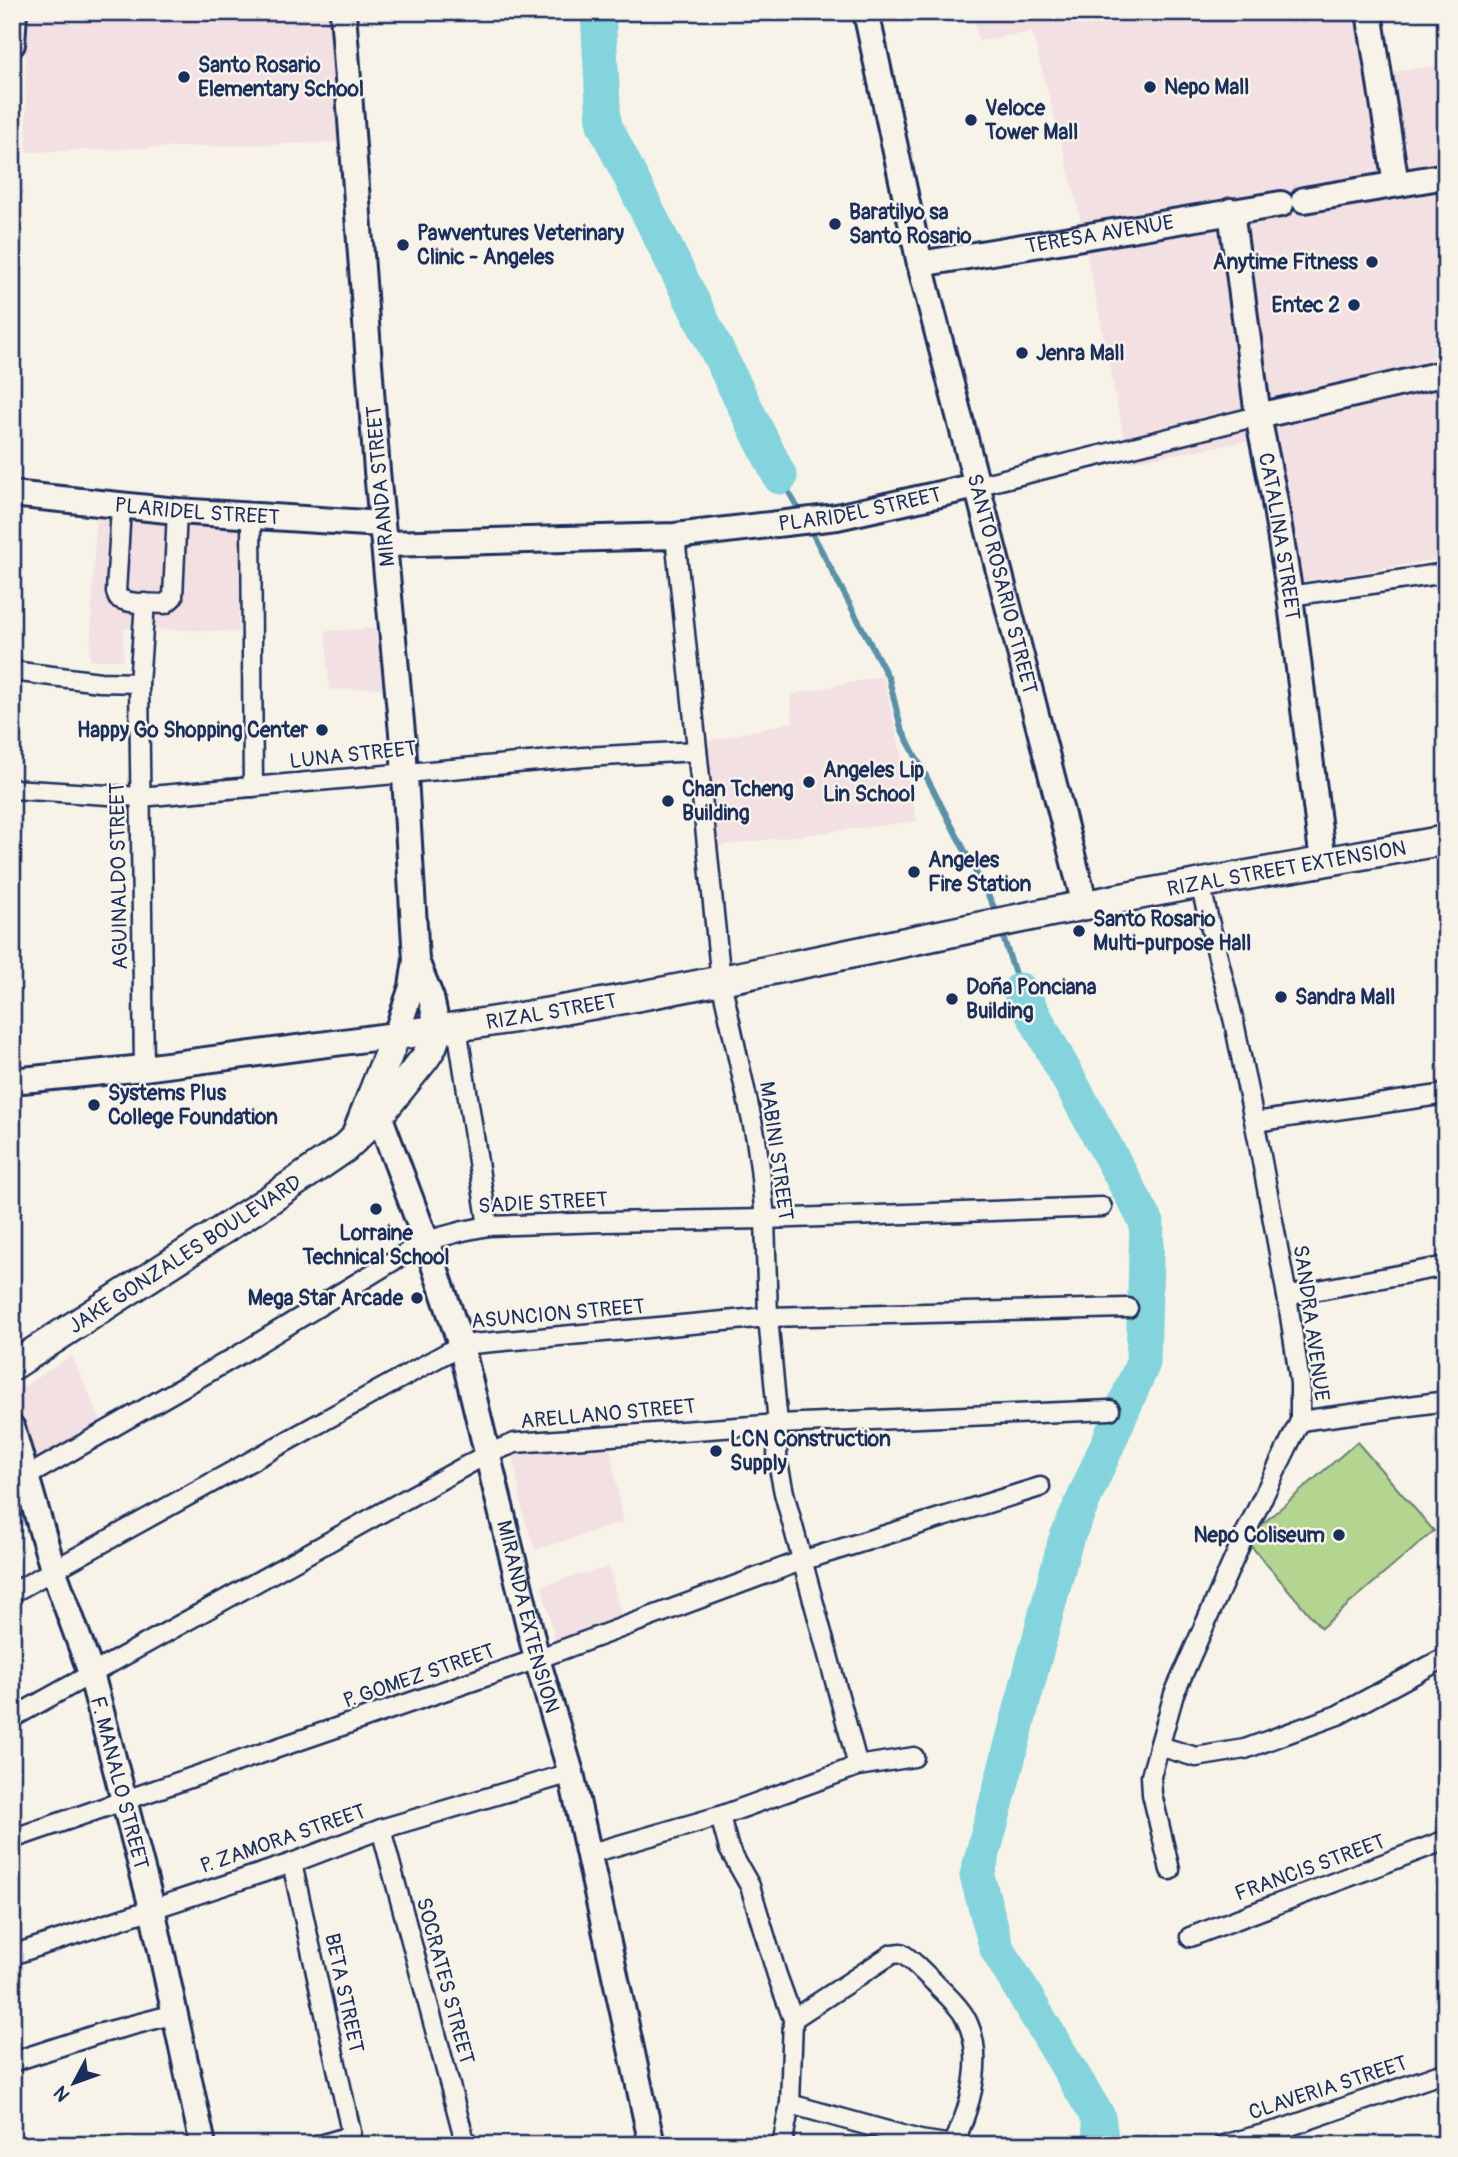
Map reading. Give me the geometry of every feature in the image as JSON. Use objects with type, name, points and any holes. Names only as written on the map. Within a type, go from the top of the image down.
[{"type":"main road","name":"RIZAL STREET EXTENSION","points":[[1085,905],[1446,840]]},
{"type":"main road","name":"RIZAL STREET","points":[[396,1035],[721,981],[1085,905]]},
{"type":"main road","name":"JAKE GONZALES BOULEVARD","points":[[12,1366],[261,1206],[345,1148],[355,1138],[376,1105],[425,1058],[447,1028]]},
{"type":"main road","name":"JAKE GONZALES BOULEVARD","points":[[376,1105],[396,1035]]},
{"type":"street","points":[[12,44],[14,12]]},
{"type":"street","name":"MIRANDA STREET","points":[[343,12],[403,744],[416,960],[412,987],[396,1035]]},
{"type":"street","name":"SANTO ROSARIO STREET","points":[[866,12],[920,264],[1085,905]]},
{"type":"street","points":[[1369,12],[1396,184]]},
{"type":"street","name":"TERESA AVENUE","points":[[920,264],[1446,176]]},
{"type":"street","name":"CATALINA STREET","points":[[1231,211],[1258,416],[1275,496],[1290,596],[1323,862]]},
{"type":"street","name":"PLARIDEL STREET","points":[[12,494],[121,507],[251,516],[384,534],[675,536],[837,517],[1446,373]]},
{"type":"street","points":[[121,507],[116,592],[118,598],[124,601],[145,603],[165,604],[173,597],[177,511]]},
{"type":"street","points":[[251,516],[253,787]]},
{"type":"street","name":"MABINI STREET","points":[[675,536],[721,981],[756,1139],[765,1219],[768,1317],[778,1424],[777,1458],[858,1766]]},
{"type":"street","points":[[1290,596],[1446,573]]},
{"type":"street","name":"AGUINALDO STREET","points":[[144,1068],[139,682],[145,603]]},
{"type":"street","points":[[12,671],[100,682],[139,682]]},
{"type":"street","name":"LUNA STREET","points":[[12,789],[140,797],[584,757],[697,751]]},
{"type":"street","name":"SANDRA AVENUE","points":[[1171,1870],[1152,1794],[1152,1776],[1159,1746],[1174,1694],[1245,1534],[1300,1421],[1300,1383],[1287,1296],[1255,1122],[1200,884]]},
{"type":"street","name":"MIRANDA STREET","points":[[416,960],[431,998],[447,1028]]},
{"type":"street","points":[[447,1028],[488,1226]]},
{"type":"street","name":"RIZAL STREET","points":[[12,1081],[144,1068],[396,1035]]},
{"type":"street","points":[[1255,1122],[1446,1094]]},
{"type":"street","name":"MIRANDA EXTENSION","points":[[376,1105],[461,1345],[537,1659],[572,1773],[652,2145]]},
{"type":"street","name":"SADIE STREET","points":[[19,1481],[242,1353],[426,1241],[488,1226],[1102,1207]]},
{"type":"street","points":[[1287,1296],[1446,1266]]},
{"type":"street","name":"ASUNCION STREET","points":[[12,1592],[461,1345],[768,1317],[1128,1308]]},
{"type":"street","points":[[1300,1421],[1446,1401]]},
{"type":"street","name":"ARELLANO STREET","points":[[12,1717],[487,1454],[515,1443],[778,1424],[1110,1410]]},
{"type":"street","name":"F. MANALO STREET","points":[[12,1428],[19,1481],[91,1673],[152,1908],[203,2145]]},
{"type":"street","name":"P. GOMEZ STREET","points":[[12,1839],[537,1659],[802,1561],[1040,1487]]},
{"type":"street","points":[[1159,1746],[1196,1758],[1245,1749],[1338,1715],[1446,1657]]},
{"type":"street","points":[[588,1854],[720,1816],[858,1766],[914,1757]]},
{"type":"street","name":"P. ZAMORA STREET","points":[[12,1955],[292,1863],[381,1829],[572,1773]]},
{"type":"street","points":[[720,1816],[729,1849],[750,1886],[793,2019],[790,2104],[782,2145]]},
{"type":"street","name":"SOCRATES STREET","points":[[381,1829],[466,2145]]},
{"type":"street","name":"FRANCIS STREET","points":[[1190,1937],[1446,1840]]},
{"type":"street","name":"BETA STREET","points":[[292,1863],[351,2132],[343,2138],[320,2145]]},
{"type":"street","points":[[790,2104],[920,2140],[953,2145],[965,2120],[975,2071],[973,2044],[966,2019],[948,1996],[901,1953],[892,1954],[793,2019]]},
{"type":"street","points":[[12,2062],[98,2034],[174,2014]]},
{"type":"street","name":"CLAVERIA STREET","points":[[1223,2145],[1294,2124],[1446,2072]]},
{"type":"shaded area","name":"Santo Rosario Elementary School","points":[[24,12],[341,12],[345,142],[27,152]]},
{"type":"shaded area","points":[[973,12],[1368,12],[1380,74],[1446,64],[1446,558],[1277,586],[1248,441],[1129,462],[1075,195],[1032,32],[978,41]]},
{"type":"shaded area","points":[[96,510],[242,520],[239,632],[124,628],[123,660],[90,660]]},
{"type":"shaded area","points":[[384,628],[387,687],[329,690],[326,631]]},
{"type":"shaded area","name":"Angeles Lip Lin School","points":[[883,676],[917,821],[716,846],[706,742],[793,722],[790,695]]},
{"type":"shaded area","points":[[72,1356],[104,1427],[36,1468],[15,1392]]},
{"type":"shaded area","points":[[608,1437],[623,1522],[535,1550],[522,1510],[512,1447]]},
{"type":"shaded area","points":[[609,1567],[622,1621],[556,1644],[542,1585]]},
{"type":"green space","name":"Nepo Coliseum","points":[[1357,1442],[1434,1531],[1321,1628],[1245,1539]]},
{"type":"waterway","points":[[598,12],[604,124],[780,477]]},
{"type":"waterway","points":[[780,477],[802,515]]},
{"type":"waterway","points":[[809,527],[889,679],[901,728],[997,917]]},
{"type":"waterway","points":[[1001,930],[1020,990]]},
{"type":"waterway","points":[[1020,990],[1147,1223],[1143,1363],[1065,1542],[977,1876],[997,1949],[1098,2117],[1102,2145]]},
{"type":"place","name":"Santo Rosario Elementary School","points":[[184,77]]},
{"type":"place","name":"Nepo Mall","points":[[1150,87]]},
{"type":"place","name":"Veloce Tower Mall","points":[[971,120]]},
{"type":"place","name":"Baratilyo sa Santo Rosario","points":[[835,224]]},
{"type":"place","name":"Pawventures Veterinary Clinic - Angeles","points":[[403,245]]},
{"type":"place","name":"Anytime Fitness","points":[[1372,262]]},
{"type":"place","name":"Entec 2","points":[[1354,305]]},
{"type":"place","name":"Jenra Mall","points":[[1022,353]]},
{"type":"place","name":"Happy Go Shopping Center","points":[[322,730]]},
{"type":"place","name":"Angeles Lip Lin School","points":[[809,782]]},
{"type":"place","name":"Chan Tcheng Building","points":[[668,801]]},
{"type":"place","name":"Angeles Fire Station","points":[[914,872]]},
{"type":"place","name":"Santo Rosario Multi-purpose Hall","points":[[1079,931]]},
{"type":"place","name":"Sandra Mall","points":[[1281,997]]},
{"type":"place","name":"Doña Ponciana Building","points":[[952,999]]},
{"type":"place","name":"Systems Plus College Foundation","points":[[94,1105]]},
{"type":"place","name":"Lorraine Technical School","points":[[376,1209]]},
{"type":"place","name":"Mega Star Arcade","points":[[417,1298]]},
{"type":"place","name":"LCN Construction Supply","points":[[716,1451]]},
{"type":"place","name":"Nepo Coliseum","points":[[1339,1535]]}]
